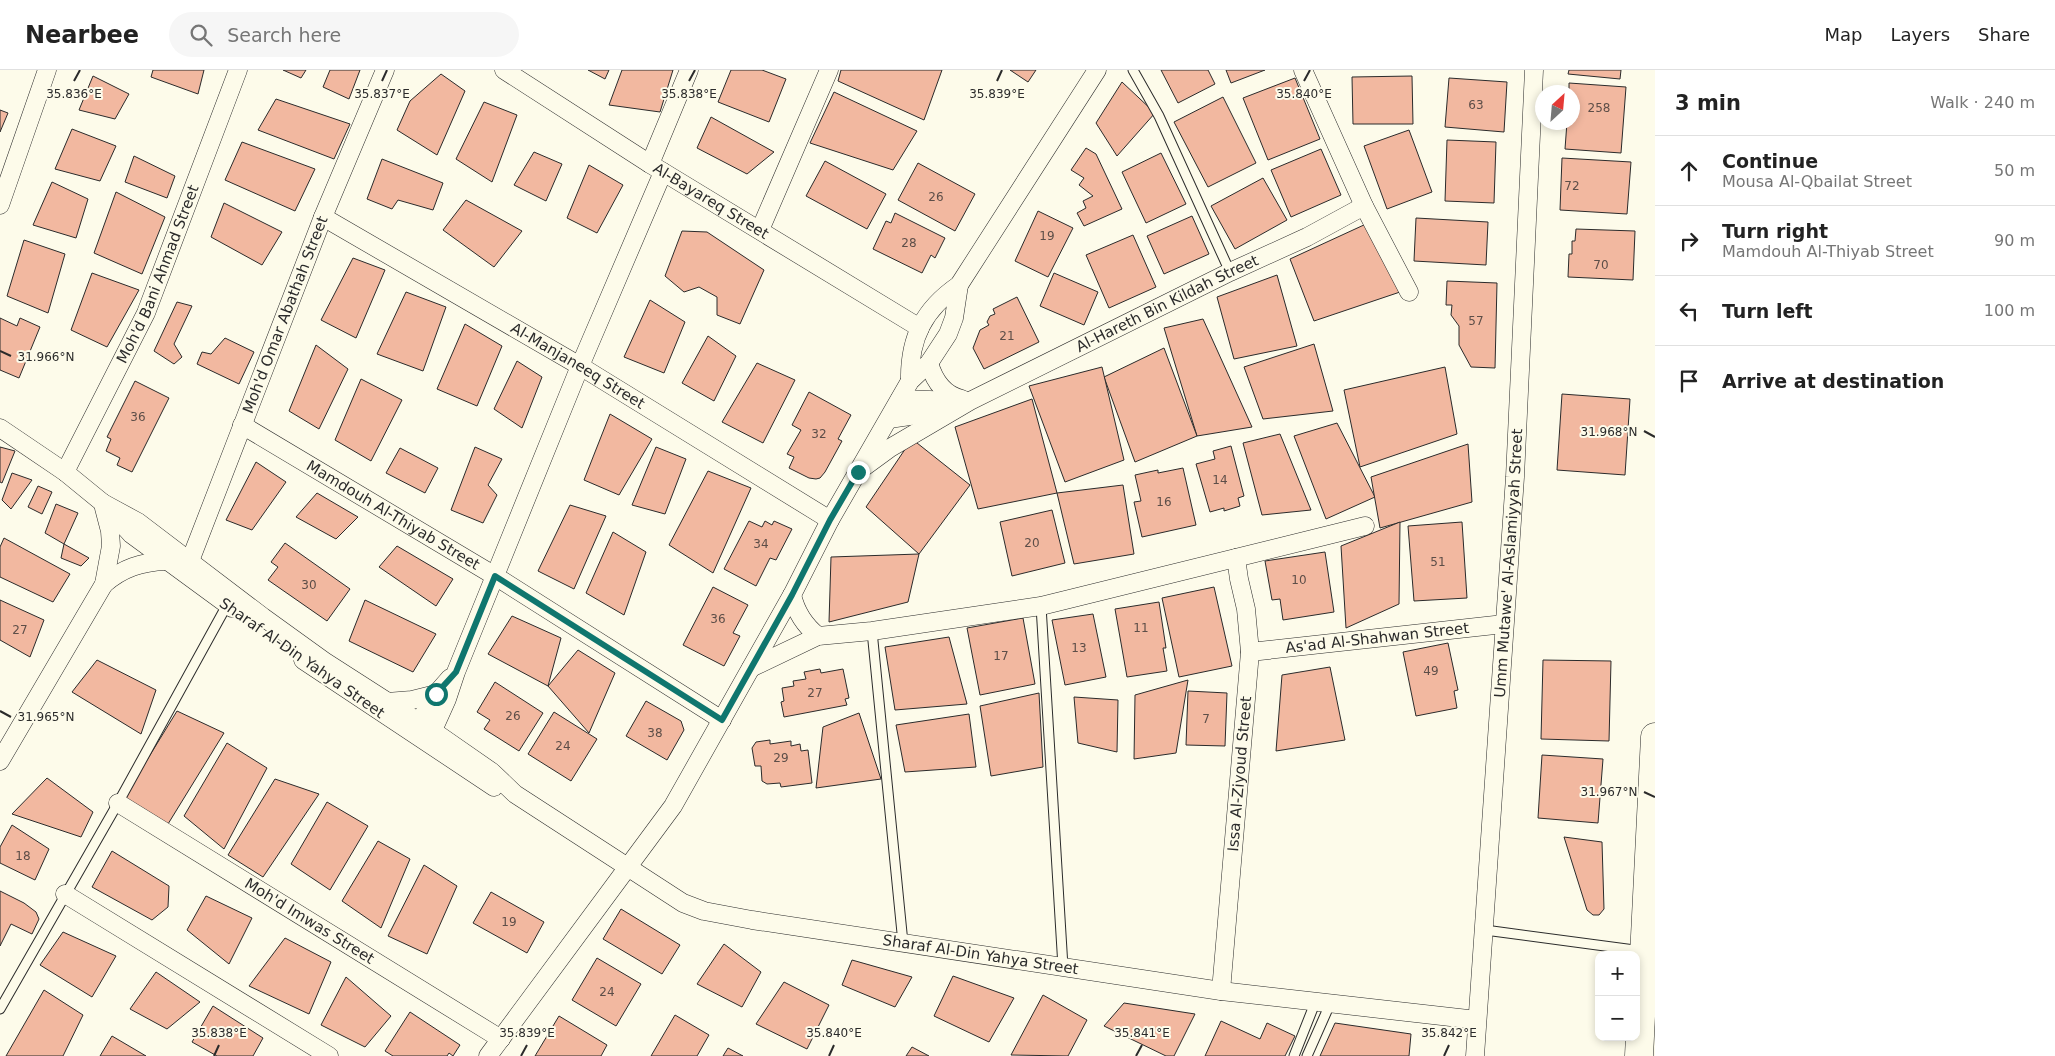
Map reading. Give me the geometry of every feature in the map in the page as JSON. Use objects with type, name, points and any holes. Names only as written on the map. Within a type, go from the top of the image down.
[{"type":"highway","points":[[1639,1056],[1655,737]]},
{"type":"street","points":[[0,205],[47,70]]},
{"type":"street","name":"Moh'd Bani Ahmad Street","points":[[65,472],[146,313],[238,70]]},
{"type":"street","name":"Moh'd Omar Abathah Street","points":[[190,561],[323,217],[385,70]]},
{"type":"street","points":[[423,732],[456,672],[580,366],[657,168],[689,70]]},
{"type":"street","points":[[760,230],[829,70]]},
{"type":"street","points":[[910,381],[911,354],[920,328],[936,303],[959,285],[1097,70]]},
{"type":"street","points":[[1302,70],[1364,206],[1409,292]]},
{"type":"street","name":"Umm Mutawe' Al-Aslamiyyah Street","points":[[1475,1056],[1515,477],[1534,70]]},
{"type":"street","name":"Al-Bayareq Street","points":[[511,71],[657,168],[920,328]]},
{"type":"street","name":"Al-Hareth Bin Kildah Street","points":[[858,472],[890,448],[970,401],[1230,272],[1307,237],[1364,206]]},
{"type":"street","name":"Al-Manjaneeq Street","points":[[323,217],[580,366],[830,520]]},
{"type":"street","points":[[488,1056],[673,806],[792,595],[830,520],[910,381],[929,362],[948,334],[956,310],[959,285]]},
{"type":"street","points":[[929,362],[932,374],[938,385],[947,393],[970,401]]},
{"type":"street","name":"Al-Hareth Bin Kildah Street","points":[[900,399],[970,401]]},
{"type":"street","name":"Al-Hareth Bin Kildah Street","points":[[888,419],[937,413],[970,401]]},
{"type":"street","name":"Mamdouh Al-Thiyab Street","points":[[242,425],[495,576],[722,720]]},
{"type":"street","name":"Sharaf Al-Din Yahya Street","points":[[0,428],[65,472],[103,503],[131,534],[166,561],[230,600],[387,702],[495,788],[515,794]]},
{"type":"street","points":[[0,761],[104,584],[110,546],[108,524],[103,503]]},
{"type":"street","name":"Sharaf Al-Din Yahya Street","points":[[103,503],[127,514],[190,561],[230,600],[307,663],[423,732],[458,748],[500,779],[515,794],[683,903],[704,911],[752,920],[1221,991],[1477,1020]]},
{"type":"street","points":[[751,668],[818,636],[872,631],[1041,606],[1365,526]]},
{"type":"street","points":[[110,546],[131,534],[149,530]]},
{"type":"street","name":"Issa Al-Ziyoud Street","points":[[1221,991],[1250,652],[1246,609],[1236,558]]},
{"type":"street","points":[[104,584],[126,568],[139,564],[166,561]]},
{"type":"street","points":[[792,595],[797,613],[818,636]]},
{"type":"street","name":"As'ad Al-Shahwan Street","points":[[1250,652],[1504,624]]},
{"type":"street","points":[[387,702],[442,697]]},
{"type":"street","points":[[442,697],[458,748]]},
{"type":"street","name":"Moh'd Imwas Street","points":[[118,803],[501,1039]]},
{"type":"street","points":[[65,894],[329,1056]]},
{"type":"lane","points":[[1133,70],[1158,116],[1230,272]]},
{"type":"lane","points":[[0,1008],[118,803],[230,600]]},
{"type":"lane","points":[[1041,606],[1064,967]]},
{"type":"lane","points":[[872,631],[903,943]]},
{"type":"lane","points":[[1485,930],[1644,952]]},
{"type":"lane","points":[[1294,1056],[1322,1003]]},
{"type":"lane","points":[[1307,1056],[1322,1003]]},
{"type":"building","points":[[153,70],[204,70],[198,94],[151,77]]},
{"type":"building","points":[[283,70],[306,70],[301,78]]},
{"type":"building","points":[[330,70],[360,70],[349,99],[323,87]]},
{"type":"building","points":[[588,70],[609,70],[605,79]]},
{"type":"building","points":[[622,70],[673,70],[660,112],[609,105]]},
{"type":"building","points":[[731,70],[762,70],[786,79],[769,122],[718,102]]},
{"type":"building","points":[[841,70],[942,70],[924,120],[838,81]]},
{"type":"building","points":[[1010,70],[1036,70],[1028,82]]},
{"type":"building","points":[[1161,70],[1208,70],[1215,84],[1178,103]]},
{"type":"building","points":[[1226,70],[1265,70],[1231,83]]},
{"type":"building","points":[[1569,70],[1621,70],[1620,79],[1568,74]]},
{"type":"building","points":[[441,74],[465,91],[437,155],[397,130],[410,101]]},
{"type":"building","points":[[93,76],[129,94],[115,119],[79,110]]},
{"type":"building","points":[[1412,76],[1413,124],[1353,124],[1352,77]]},
{"type":"building","points":[[1295,78],[1320,139],[1268,160],[1243,98]]},
{"type":"building","points":[[1449,78],[1507,82],[1504,132],[1445,127]]},
{"type":"building","points":[[1122,82],[1155,113],[1117,156],[1096,123]]},
{"type":"building","points":[[1569,83],[1626,87],[1621,153],[1565,149],[1566,130],[1580,130],[1580,85],[1569,85]]},
{"type":"building","points":[[834,92],[917,131],[893,170],[810,143]]},
{"type":"building","points":[[1223,97],[1256,163],[1208,187],[1174,122]]},
{"type":"building","points":[[276,99],[350,124],[334,159],[258,130]]},
{"type":"building","points":[[484,102],[517,115],[492,182],[456,159]]},
{"type":"building","points":[[0,110],[8,113],[0,132]]},
{"type":"building","points":[[711,117],[774,152],[747,174],[697,148]]},
{"type":"building","points":[[72,129],[116,146],[100,181],[55,169]]},
{"type":"building","points":[[1409,130],[1432,192],[1387,209],[1364,146]]},
{"type":"building","points":[[1447,140],[1496,142],[1494,203],[1445,201]]},
{"type":"building","points":[[242,142],[315,169],[295,211],[225,180]]},
{"type":"building","points":[[1086,148],[1096,154],[1122,209],[1084,226],[1077,213],[1086,208],[1083,201],[1093,196],[1079,185],[1084,178],[1071,170]]},
{"type":"building","points":[[1321,149],[1341,195],[1291,217],[1271,170]]},
{"type":"building","points":[[534,152],[562,164],[546,201],[514,185]]},
{"type":"building","points":[[1161,153],[1186,204],[1146,223],[1122,172]]},
{"type":"building","points":[[134,156],[175,176],[167,198],[125,182]]},
{"type":"building","points":[[1562,158],[1631,162],[1627,214],[1560,210]]},
{"type":"building","points":[[382,159],[443,183],[433,210],[398,200],[392,209],[367,199]]},
{"type":"building","points":[[825,161],[886,194],[867,229],[806,196]]},
{"type":"building","points":[[918,163],[975,194],[955,231],[898,200]]},
{"type":"building","points":[[589,165],[623,185],[597,233],[567,218]]},
{"type":"building","points":[[1263,178],[1287,220],[1235,249],[1211,206]]},
{"type":"building","points":[[52,182],[88,199],[76,238],[33,225]]},
{"type":"building","points":[[116,192],[165,217],[142,274],[94,253]]},
{"type":"building","points":[[466,200],[522,231],[494,267],[443,230]]},
{"type":"building","points":[[224,203],[282,232],[262,265],[211,237]]},
{"type":"building","points":[[1038,211],[1073,228],[1048,277],[1015,261]]},
{"type":"building","points":[[895,213],[945,238],[935,258],[931,255],[922,273],[873,249],[886,221],[891,223]]},
{"type":"building","points":[[1192,216],[1209,254],[1164,274],[1147,236]]},
{"type":"building","points":[[1416,218],[1488,222],[1486,265],[1414,261]]},
{"type":"building","points":[[1366,224],[1403,291],[1314,321],[1290,259]]},
{"type":"building","points":[[1576,229],[1635,231],[1633,280],[1568,277],[1569,254],[1572,254],[1572,241],[1575,241]]},
{"type":"building","points":[[682,231],[707,232],[764,270],[740,324],[717,315],[717,297],[699,287],[684,292],[665,276]]},
{"type":"building","points":[[1133,235],[1156,287],[1109,308],[1086,255]]},
{"type":"building","points":[[24,240],[65,254],[48,313],[7,296]]},
{"type":"building","points":[[353,258],[385,270],[356,338],[321,320]]},
{"type":"building","points":[[92,273],[139,290],[107,347],[71,330]]},
{"type":"building","points":[[1054,273],[1098,292],[1084,325],[1040,306]]},
{"type":"building","points":[[1277,275],[1297,346],[1234,359],[1217,297]]},
{"type":"building","points":[[1447,281],[1497,283],[1495,368],[1471,367],[1459,345],[1459,326],[1451,315],[1452,305],[1446,305]]},
{"type":"building","points":[[406,292],[446,307],[423,371],[377,354]]},
{"type":"building","points":[[1017,297],[1039,342],[984,369],[973,348],[980,330],[989,325],[987,322],[990,316],[995,314],[993,309]]},
{"type":"building","points":[[650,300],[685,322],[664,373],[624,357]]},
{"type":"building","points":[[177,302],[192,306],[174,344],[182,357],[174,364],[154,351]]},
{"type":"building","points":[[0,318],[17,326],[20,318],[40,327],[19,378],[0,370]]},
{"type":"building","points":[[1203,319],[1252,427],[1197,436],[1164,328]]},
{"type":"building","points":[[465,324],[502,346],[477,406],[437,389]]},
{"type":"building","points":[[708,336],[736,356],[714,401],[682,383]]},
{"type":"building","points":[[225,338],[254,352],[239,384],[197,364],[202,352],[211,354]]},
{"type":"building","points":[[1314,344],[1333,411],[1263,419],[1244,367]]},
{"type":"building","points":[[316,345],[348,369],[319,429],[289,411]]},
{"type":"building","points":[[1164,348],[1197,436],[1135,462],[1104,377]]},
{"type":"building","points":[[517,361],[542,377],[522,428],[494,409]]},
{"type":"building","points":[[757,363],[795,380],[763,443],[722,422]]},
{"type":"building","points":[[1102,367],[1124,460],[1065,482],[1029,386]]},
{"type":"building","points":[[1445,367],[1457,434],[1360,467],[1344,390]]},
{"type":"building","points":[[361,379],[402,400],[371,461],[335,440]]},
{"type":"building","points":[[135,381],[169,398],[132,472],[117,465],[120,458],[106,451],[111,439],[107,437]]},
{"type":"building","points":[[809,392],[851,415],[838,439],[842,441],[825,472],[820,478],[816,479],[809,478],[789,468],[794,457],[787,454],[801,430],[792,425]]},
{"type":"building","points":[[1562,394],[1630,399],[1625,475],[1557,470]]},
{"type":"building","points":[[1032,399],[1057,493],[978,509],[955,427]]},
{"type":"building","points":[[610,414],[652,439],[619,495],[584,480]]},
{"type":"building","points":[[1337,423],[1375,497],[1326,519],[1294,436]]},
{"type":"building","points":[[1280,434],[1311,510],[1262,515],[1243,443]]},
{"type":"building","points":[[912,439],[970,485],[919,554],[866,507]]},
{"type":"building","points":[[1468,444],[1472,502],[1380,528],[1371,477]]},
{"type":"building","points":[[1231,446],[1244,496],[1238,498],[1240,506],[1224,511],[1224,508],[1210,512],[1196,464],[1215,459],[1213,451]]},
{"type":"building","points":[[0,447],[15,451],[2,483],[0,482]]},
{"type":"building","points":[[475,447],[502,459],[488,485],[497,495],[483,523],[451,510]]},
{"type":"building","points":[[656,447],[686,459],[665,514],[632,505]]},
{"type":"building","points":[[400,448],[438,468],[425,493],[386,473]]},
{"type":"building","points":[[256,462],[286,482],[252,530],[226,520]]},
{"type":"building","points":[[1183,468],[1196,525],[1142,537],[1134,502],[1141,501],[1135,475],[1158,470],[1158,473]]},
{"type":"building","points":[[708,471],[751,488],[713,573],[669,545]]},
{"type":"building","points":[[12,473],[32,480],[11,509],[2,500]]},
{"type":"building","points":[[1123,485],[1134,554],[1074,564],[1057,493]]},
{"type":"building","points":[[38,486],[52,492],[42,514],[28,507]]},
{"type":"building","points":[[317,493],[358,517],[336,539],[296,517]]},
{"type":"building","points":[[56,504],[78,513],[64,544],[45,533]]},
{"type":"building","points":[[570,505],[606,516],[574,589],[538,571]]},
{"type":"building","points":[[1052,510],[1065,563],[1012,576],[1000,522]]},
{"type":"building","points":[[749,521],[762,527],[765,521],[772,525],[774,521],[792,529],[776,560],[770,558],[756,586],[724,569]]},
{"type":"building","points":[[1400,522],[1399,604],[1346,628],[1341,546]]},
{"type":"building","points":[[1462,522],[1467,598],[1414,601],[1408,526]]},
{"type":"building","points":[[613,532],[646,552],[624,615],[586,593]]},
{"type":"building","points":[[4,538],[70,574],[53,602],[0,577],[0,547]]},
{"type":"building","points":[[285,543],[350,589],[327,621],[268,580],[278,567],[271,562]]},
{"type":"building","points":[[64,544],[89,558],[81,566],[61,558]]},
{"type":"building","points":[[397,546],[453,579],[436,606],[379,567]]},
{"type":"building","points":[[1325,552],[1334,612],[1283,620],[1280,599],[1272,600],[1265,561]]},
{"type":"building","points":[[919,554],[908,602],[829,622],[831,557]]},
{"type":"building","points":[[713,587],[748,605],[733,633],[740,636],[724,666],[683,645]]},
{"type":"building","points":[[1214,587],[1232,666],[1179,677],[1162,598]]},
{"type":"building","points":[[0,600],[44,620],[30,657],[0,640]]},
{"type":"building","points":[[365,600],[436,634],[413,672],[349,641]]},
{"type":"building","points":[[1159,602],[1166,648],[1163,648],[1167,671],[1127,677],[1115,609]]},
{"type":"building","points":[[1093,614],[1106,677],[1065,685],[1052,620]]},
{"type":"building","points":[[512,616],[561,638],[548,686],[488,654]]},
{"type":"building","points":[[1023,618],[1035,684],[980,695],[967,628]]},
{"type":"building","points":[[949,637],[967,704],[895,710],[885,647]]},
{"type":"building","points":[[1448,643],[1458,690],[1454,691],[1457,708],[1416,716],[1403,652]]},
{"type":"building","points":[[578,650],[615,673],[589,733],[548,686]]},
{"type":"building","points":[[97,660],[156,690],[141,734],[72,692]]},
{"type":"building","points":[[1543,660],[1611,661],[1609,741],[1541,739]]},
{"type":"building","points":[[1330,667],[1345,740],[1276,751],[1282,675]]},
{"type":"building","points":[[820,669],[821,673],[843,669],[849,698],[845,699],[847,705],[784,717],[781,702],[784,701],[782,688],[794,686],[793,681],[806,679],[804,672]]},
{"type":"building","points":[[1188,680],[1176,753],[1134,759],[1135,695]]},
{"type":"building","points":[[495,682],[543,713],[519,751],[484,729],[490,720],[477,712]]},
{"type":"building","points":[[1188,691],[1227,693],[1225,746],[1186,745]]},
{"type":"building","points":[[1039,693],[1043,767],[991,776],[980,706]]},
{"type":"building","points":[[1074,697],[1118,700],[1117,752],[1078,743]]},
{"type":"building","points":[[646,701],[681,721],[684,730],[667,760],[626,736]]},
{"type":"building","points":[[177,711],[224,733],[168,824],[123,799]]},
{"type":"building","points":[[554,712],[597,739],[571,781],[528,754]]},
{"type":"building","points":[[859,713],[881,779],[816,788],[823,727]]},
{"type":"building","points":[[969,714],[976,767],[905,772],[896,725]]},
{"type":"building","points":[[770,740],[770,744],[791,741],[791,746],[800,744],[801,751],[808,750],[812,783],[781,787],[780,783],[767,784],[762,781],[761,766],[755,766],[752,748],[756,742]]},
{"type":"building","points":[[227,743],[267,768],[224,849],[184,816]]},
{"type":"building","points":[[1542,755],[1603,759],[1598,823],[1538,818]]},
{"type":"building","points":[[47,778],[93,812],[81,837],[12,814]]},
{"type":"building","points":[[275,779],[319,794],[263,877],[228,855]]},
{"type":"building","points":[[327,802],[368,826],[330,890],[291,864]]},
{"type":"building","points":[[12,825],[49,849],[35,880],[0,863],[0,847]]},
{"type":"building","points":[[1564,837],[1602,842],[1604,909],[1599,915],[1593,915],[1587,910]]},
{"type":"building","points":[[378,841],[410,859],[381,928],[342,901]]},
{"type":"building","points":[[112,851],[169,886],[168,907],[152,920],[92,887]]},
{"type":"building","points":[[424,865],[457,886],[427,954],[388,936]]},
{"type":"building","points":[[0,891],[24,903],[36,912],[39,919],[32,934],[11,924],[0,946]]},
{"type":"building","points":[[491,892],[544,922],[527,953],[473,923]]},
{"type":"building","points":[[206,896],[252,918],[229,964],[187,930]]},
{"type":"building","points":[[621,909],[680,945],[662,974],[603,939]]},
{"type":"building","points":[[63,932],[116,956],[92,997],[40,965]]},
{"type":"building","points":[[285,938],[331,962],[309,1014],[249,986]]},
{"type":"building","points":[[724,944],[761,972],[742,1007],[697,984]]},
{"type":"building","points":[[597,958],[641,984],[616,1026],[572,1000]]},
{"type":"building","points":[[852,960],[912,977],[895,1007],[842,985]]},
{"type":"building","points":[[156,972],[200,1002],[167,1029],[130,1009]]},
{"type":"building","points":[[953,976],[1014,998],[989,1042],[934,1016]]},
{"type":"building","points":[[346,977],[391,1016],[365,1047],[321,1025]]},
{"type":"building","points":[[784,982],[829,1005],[807,1049],[756,1024]]},
{"type":"building","points":[[44,990],[83,1015],[63,1056],[6,1056]]},
{"type":"building","points":[[1043,995],[1087,1020],[1068,1056],[1011,1055]]},
{"type":"building","points":[[1124,1003],[1195,1014],[1174,1056],[1166,1056],[1104,1026]]},
{"type":"building","points":[[213,1006],[263,1038],[253,1056],[217,1056],[192,1042]]},
{"type":"building","points":[[410,1012],[460,1045],[453,1056],[449,1053],[447,1056],[393,1056],[385,1051]]},
{"type":"building","points":[[675,1015],[709,1035],[697,1056],[651,1056]]},
{"type":"building","points":[[559,1016],[607,1045],[601,1056],[535,1056]]},
{"type":"building","points":[[1221,1021],[1260,1039],[1267,1023],[1295,1036],[1285,1056],[1205,1056]]},
{"type":"building","points":[[1335,1023],[1411,1034],[1409,1056],[1320,1056]]},
{"type":"building","points":[[112,1036],[146,1056],[100,1056]]},
{"type":"building","points":[[912,1047],[929,1056],[906,1056]]},
{"type":"building","points":[[728,1048],[743,1056],[723,1056]]},
{"type":"route","points":[[436,694],[456,672],[495,576],[722,720],[858,472]]}]
